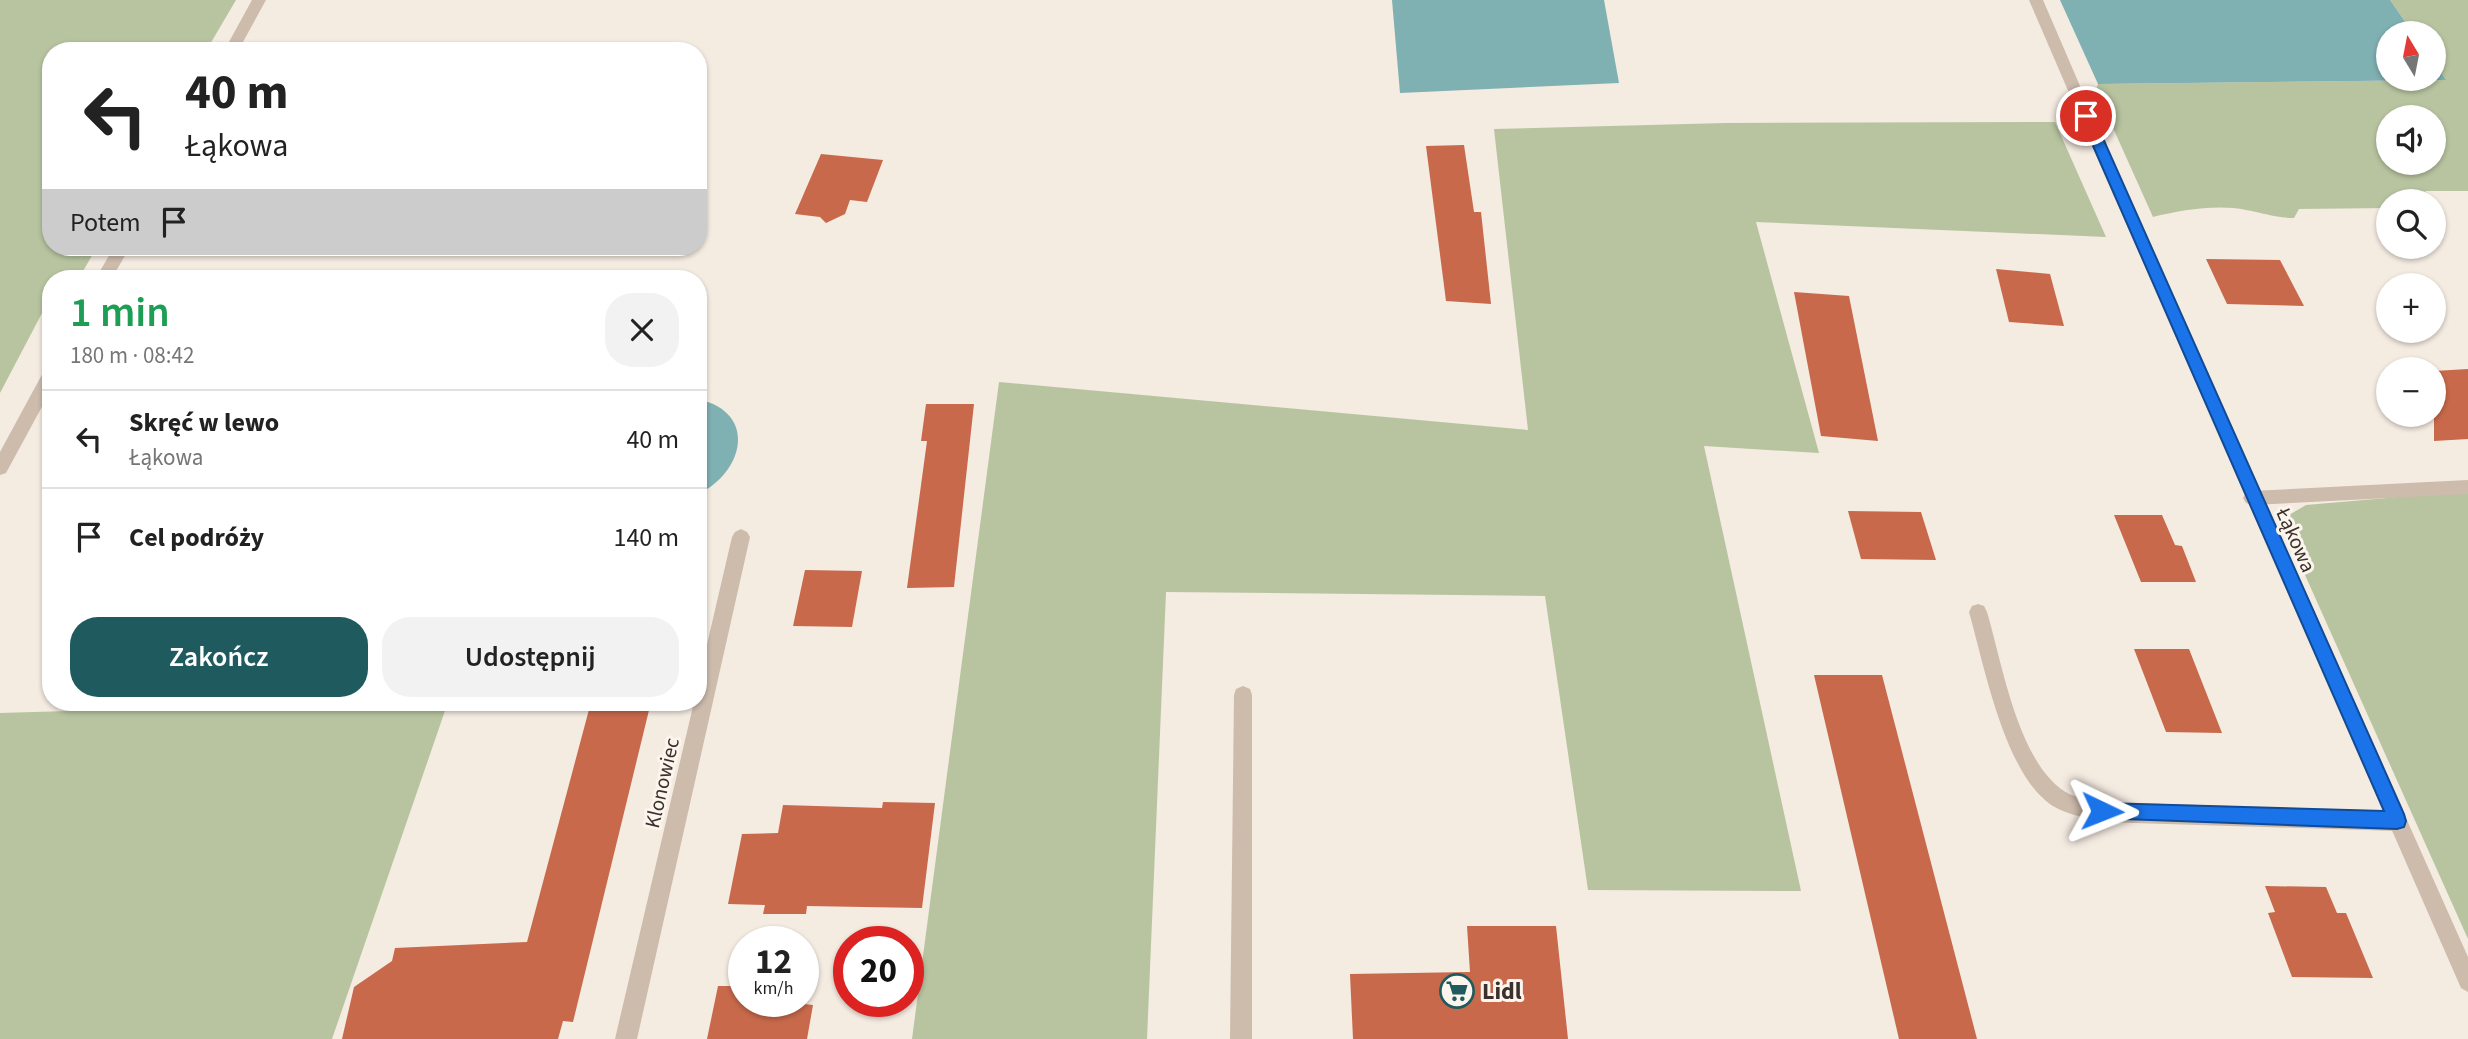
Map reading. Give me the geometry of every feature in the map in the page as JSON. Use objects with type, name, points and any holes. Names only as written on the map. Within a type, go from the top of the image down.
[{"type":"street","points":[[236,42],[259,0]]},
{"type":"street","name":"Łąkowa","points":[[2036,0],[2252,498],[2468,981]]},
{"type":"street","points":[[0,468],[42,391]]},
{"type":"street","points":[[2252,498],[2468,487]]},
{"type":"street","name":"Klonowiec","points":[[707,685],[741,537]]},
{"type":"street","points":[[1978,612],[2025,758],[2040,782],[2054,795],[2084,808],[2102,811],[2397,821]]},
{"type":"street","points":[[1241,1039],[1243,695]]},
{"type":"street","name":"Klonowiec","points":[[626,1039],[701,711]]},
{"type":"green space","points":[[0,0],[236,0],[211,42],[42,42],[42,256],[92,256],[84,270],[42,270],[42,313],[0,393]]},
{"type":"green space","points":[[2390,0],[2468,0],[2468,191],[2376,189],[2376,208],[2299,209],[2294,218],[2235,208],[2187,210],[2153,217],[2096,90],[2098,84],[2376,81],[2376,91],[2446,91],[2446,21],[2405,21]]},
{"type":"green space","points":[[2055,122],[2106,237],[1756,222],[1819,453],[1704,446],[1801,891],[1588,890],[1545,596],[1166,592],[1147,1039],[912,1039],[915,1017],[924,1017],[924,948],[999,382],[1528,430],[1494,129],[1726,123]]},
{"type":"green space","points":[[2468,491],[2468,939],[2284,528],[2289,515],[2306,505]]},
{"type":"green space","points":[[445,711],[332,1039],[0,1039],[0,713]]},
{"type":"water","points":[[1392,0],[1604,0],[1619,83],[1400,93]]},
{"type":"water","points":[[2060,0],[2390,0],[2405,21],[2376,21],[2376,81],[2098,84]]},
{"type":"water","points":[[707,402],[717,406],[730,417],[737,430],[738,444],[734,458],[726,472],[707,488]]},
{"type":"building","points":[[1464,145],[1474,212],[1481,212],[1491,304],[1446,301],[1426,146]]},
{"type":"building","points":[[821,154],[883,160],[867,202],[850,200],[845,214],[826,223],[820,217],[795,214]]},
{"type":"building","points":[[2206,259],[2280,260],[2304,306],[2227,304]]},
{"type":"building","points":[[1996,269],[2050,274],[2064,326],[2009,322]]},
{"type":"building","points":[[1794,292],[1849,296],[1878,441],[1821,436]]},
{"type":"building","points":[[2468,369],[2468,439],[2434,441],[2434,427],[2446,427],[2446,370]]},
{"type":"building","points":[[926,404],[974,404],[954,587],[907,588],[927,441],[921,441]]},
{"type":"building","points":[[1848,511],[1921,512],[1936,560],[1861,559]]},
{"type":"building","points":[[2114,515],[2162,515],[2175,545],[2182,546],[2196,582],[2141,582]]},
{"type":"building","points":[[805,570],[862,571],[852,627],[793,626]]},
{"type":"building","points":[[2134,649],[2189,649],[2222,733],[2166,732]]},
{"type":"building","points":[[1814,675],[1882,675],[1977,1039],[1899,1039]]},
{"type":"building","points":[[589,711],[649,711],[573,1022],[563,1021],[558,1039],[342,1039],[354,987],[392,961],[395,948],[527,942]]},
{"type":"building","points":[[883,802],[935,803],[922,908],[807,906],[806,914],[763,914],[765,905],[728,904],[742,834],[778,833],[783,805],[882,808]]},
{"type":"building","points":[[2265,886],[2326,887],[2337,913],[2346,913],[2373,978],[2292,977],[2268,913],[2275,912]]},
{"type":"building","name":"Lidl","points":[[1467,926],[1556,926],[1568,1039],[1353,1039],[1350,974],[1470,972]]},
{"type":"building","points":[[718,986],[728,986],[728,1017],[811,1017],[807,1039],[707,1039]]},
{"type":"place","name":"Lidl","points":[[1457,991]]},
{"type":"route","points":[[2086,116],[2252,498],[2397,821],[2102,811]]}]
